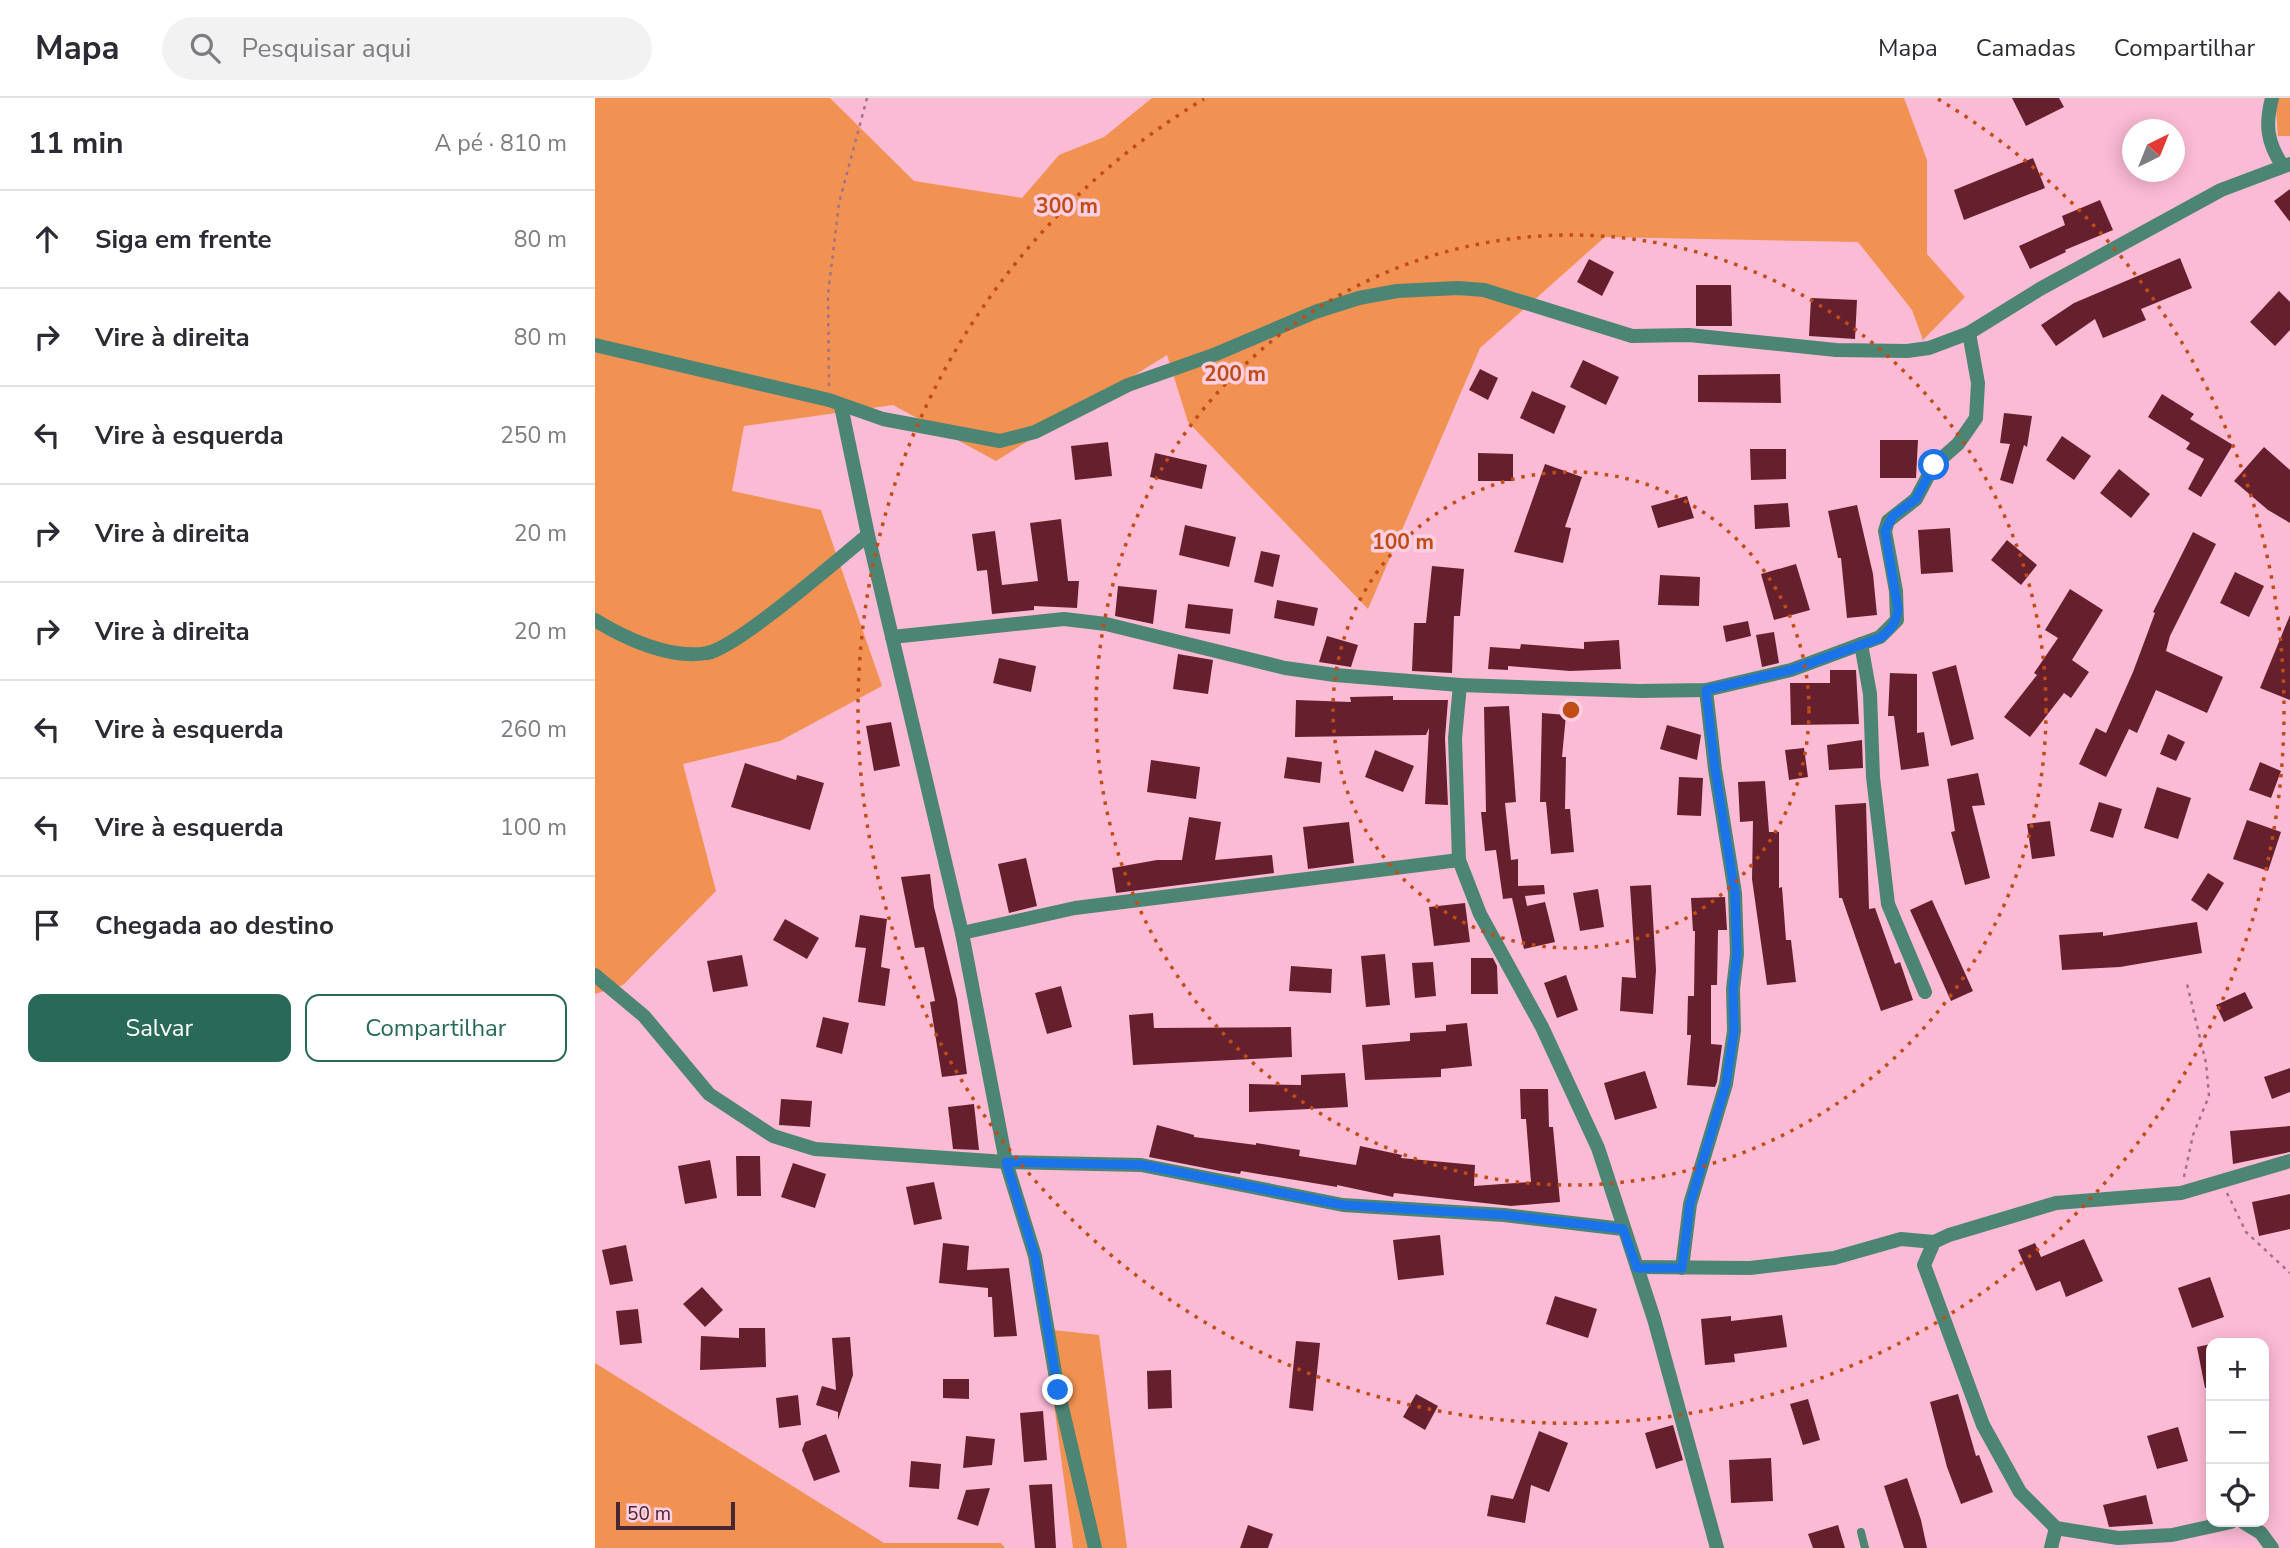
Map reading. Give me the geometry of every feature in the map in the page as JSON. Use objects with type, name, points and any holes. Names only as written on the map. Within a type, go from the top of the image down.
[{"type":"street","points":[[595,345],[835,403],[883,419],[965,437],[1009,440],[1035,432],[1128,385],[1216,354],[1315,312],[1359,298],[1397,291],[1484,290],[1632,336],[1689,335],[1836,350],[1907,351],[1929,348],[1969,333],[2040,289],[2221,190],[2286,165],[2270,146],[2268,135],[2272,98]]},
{"type":"street","points":[[891,637],[1064,619],[1106,624],[1285,668],[1387,681],[1460,685],[1640,691],[1706,690],[1791,670],[1880,638],[1897,620],[1896,591],[1886,546],[1888,521],[1916,499],[1934,465],[1958,444],[1976,418],[1978,383],[1969,333]]},
{"type":"street","points":[[835,403],[962,933],[1006,1162],[1035,1256],[1058,1390],[1095,1548]]},
{"type":"street","points":[[595,620],[615,632],[646,644],[678,652],[707,654],[726,647],[868,535]]},
{"type":"street","points":[[1861,644],[1870,694],[1873,777],[1888,904],[1925,992]]},
{"type":"street","points":[[1460,685],[1455,738],[1459,860],[1480,914],[1542,1027],[1598,1148],[1637,1268],[1717,1548]]},
{"type":"street","points":[[1682,1268],[1690,1204],[1726,1084],[1734,1031],[1733,989],[1737,954],[1735,893],[1717,782],[1706,690]]},
{"type":"street","points":[[962,933],[1075,908],[1459,860]]},
{"type":"street","points":[[595,975],[644,1016],[709,1094],[773,1136],[815,1149],[1006,1162],[1142,1165],[1343,1205],[1504,1215],[1623,1229]]},
{"type":"street","points":[[1637,1268],[1790,1265],[1833,1258],[1901,1239],[1934,1242],[1949,1235],[2056,1203],[2181,1193],[2290,1161]]},
{"type":"street","points":[[1934,1242],[1927,1256],[1925,1273],[1983,1425],[2019,1492],[2056,1528],[2118,1538],[2172,1535],[2208,1527]]},
{"type":"street","points":[[2251,1527],[2261,1533],[2271,1548]]},
{"type":"street","points":[[2051,1548],[2056,1528]]},
{"type":"lane","points":[[1861,1532],[1865,1548]]},
{"type":"path","points":[[835,403],[828,294],[839,203],[867,98]]},
{"type":"path","points":[[2181,1193],[2193,1135],[2209,1096],[2206,1063],[2187,984]]},
{"type":"path","points":[[2220,1181],[2246,1232],[2290,1273]]},
{"type":"shaded area","points":[[595,98],[830,98],[914,181],[1022,198],[1059,155],[1104,137],[1152,98],[1904,98],[1927,160],[1927,254],[1965,297],[1923,340],[1912,310],[1858,242],[1605,237],[1480,348],[1368,609],[1188,422],[1167,355],[996,461],[893,405],[744,426],[732,491],[821,510],[882,686],[780,741],[683,764],[716,891],[623,985],[595,994]]},
{"type":"shaded area","points":[[2275,98],[2290,98],[2290,136],[2278,136]]},
{"type":"shaded area","points":[[1044,1329],[1099,1335],[1127,1548],[1073,1548]]},
{"type":"shaded area","points":[[595,1363],[884,1543],[1001,1543],[1005,1548],[595,1548]]},
{"type":"building","points":[[2012,98],[2059,98],[2064,107],[2026,126]]},
{"type":"building","points":[[2033,158],[2045,188],[1964,220],[1954,190]]},
{"type":"building","points":[[2290,189],[2290,222],[2274,201]]},
{"type":"building","points":[[2100,200],[2113,230],[2065,250],[2066,252],[2030,269],[2019,246],[2065,225],[2062,216]]},
{"type":"building","points":[[2180,258],[2192,288],[2141,309],[2146,320],[2103,338],[2095,319],[2056,346],[2041,325],[2074,303]]},
{"type":"building","points":[[1589,259],[1614,272],[1602,296],[1577,282]]},
{"type":"building","points":[[1696,285],[1731,285],[1732,326],[1696,326]]},
{"type":"building","points":[[2279,291],[2290,302],[2290,330],[2275,346],[2250,322]]},
{"type":"building","points":[[1811,298],[1857,300],[1855,339],[1809,336]]},
{"type":"building","points":[[1583,360],[1619,377],[1606,405],[1570,387]]},
{"type":"building","points":[[1480,369],[1498,378],[1488,400],[1469,390]]},
{"type":"building","points":[[1780,374],[1781,403],[1698,402],[1698,375]]},
{"type":"building","points":[[1532,391],[1566,406],[1554,434],[1520,418]]},
{"type":"building","points":[[2162,394],[2194,414],[2190,419],[2233,445],[2201,497],[2188,489],[2204,459],[2186,449],[2190,443],[2148,417]]},
{"type":"building","points":[[2004,413],[2032,416],[2027,447],[2024,445],[2013,484],[2000,480],[2010,444],[2000,443]]},
{"type":"building","points":[[2062,436],[2091,456],[2074,480],[2046,460]]},
{"type":"building","points":[[1880,440],[1918,440],[1916,478],[1880,478]]},
{"type":"building","points":[[1108,442],[1112,476],[1075,480],[1071,446]]},
{"type":"building","points":[[2264,447],[2290,470],[2290,523],[2268,510],[2234,481]]},
{"type":"building","points":[[1750,449],[1786,449],[1786,479],[1751,480]]},
{"type":"building","points":[[1155,453],[1207,465],[1202,489],[1150,477]]},
{"type":"building","points":[[1478,453],[1513,454],[1513,481],[1478,481]]},
{"type":"building","points":[[1545,464],[1582,477],[1565,527],[1571,528],[1563,563],[1514,552]]},
{"type":"building","points":[[2119,469],[2150,494],[2131,518],[2100,493]]},
{"type":"building","points":[[1687,496],[1694,518],[1658,528],[1651,506]]},
{"type":"building","points":[[1788,503],[1790,527],[1755,529],[1754,505]]},
{"type":"building","points":[[1857,505],[1873,574],[1877,615],[1847,618],[1841,558],[1838,558],[1828,511]]},
{"type":"building","points":[[1061,519],[1068,581],[1079,581],[1077,608],[1034,606],[1034,610],[992,614],[987,570],[977,571],[972,534],[995,531],[1002,585],[1038,581],[1030,523]]},
{"type":"building","points":[[1185,525],[1236,537],[1229,567],[1179,555]]},
{"type":"building","points":[[1950,528],[1953,572],[1921,574],[1918,530]]},
{"type":"building","points":[[2193,532],[2216,544],[2170,636],[2166,651],[2223,677],[2207,713],[2156,690],[2137,733],[2129,729],[2106,777],[2079,764],[2096,728],[2106,733],[2133,672],[2155,613],[2153,612]]},
{"type":"building","points":[[2007,540],[2037,565],[2021,585],[1991,560]]},
{"type":"building","points":[[1261,551],[1280,555],[1273,587],[1254,582]]},
{"type":"building","points":[[1796,564],[1810,610],[1774,620],[1761,574]]},
{"type":"building","points":[[1432,566],[1464,569],[1460,616],[1454,616],[1452,673],[1412,671],[1414,623],[1426,623]]},
{"type":"building","points":[[2235,572],[2264,586],[2249,617],[2220,603]]},
{"type":"building","points":[[1660,575],[1700,577],[1699,606],[1658,605]]},
{"type":"building","points":[[1118,586],[1157,590],[1153,624],[1115,616]]},
{"type":"building","points":[[2070,589],[2103,610],[2072,660],[2089,672],[2071,698],[2064,693],[2030,737],[2004,717],[2037,675],[2034,673],[2058,638],[2045,630]]},
{"type":"building","points":[[1277,600],[1318,608],[1314,626],[1274,618]]},
{"type":"building","points":[[1188,604],[1233,609],[1230,634],[1185,628]]},
{"type":"building","points":[[2290,615],[2290,700],[2260,688]]},
{"type":"building","points":[[1748,621],[1751,636],[1726,642],[1723,626]]},
{"type":"building","points":[[1774,632],[1779,663],[1762,667],[1756,635]]},
{"type":"building","points":[[1327,636],[1358,645],[1351,667],[1319,662]]},
{"type":"building","points":[[1619,640],[1621,669],[1570,671],[1508,666],[1508,670],[1488,669],[1490,647],[1520,649],[1521,644],[1584,649],[1584,642]]},
{"type":"building","points":[[1178,654],[1213,660],[1208,694],[1173,689]]},
{"type":"building","points":[[999,658],[1036,666],[1031,692],[993,683]]},
{"type":"building","points":[[1956,665],[1974,739],[1951,746],[1932,672]]},
{"type":"building","points":[[1830,670],[1856,670],[1859,724],[1791,725],[1790,683],[1830,683]]},
{"type":"building","points":[[1890,673],[1917,674],[1917,733],[1924,732],[1929,766],[1901,770],[1894,716],[1888,716]]},
{"type":"building","points":[[1393,696],[1393,700],[1448,700],[1445,738],[1448,805],[1425,804],[1429,728],[1426,735],[1295,737],[1296,700],[1351,702],[1350,697]]},
{"type":"building","points":[[1509,706],[1516,802],[1505,803],[1511,860],[1518,859],[1518,886],[1544,885],[1545,894],[1525,896],[1527,906],[1545,902],[1555,942],[1524,949],[1512,898],[1503,899],[1496,850],[1485,851],[1481,812],[1486,812],[1484,707]]},
{"type":"building","points":[[1542,713],[1566,715],[1562,757],[1566,757],[1565,809],[1570,809],[1574,852],[1551,854],[1546,802],[1540,802]]},
{"type":"building","points":[[891,722],[900,766],[874,771],[866,726]]},
{"type":"building","points":[[1667,725],[1701,735],[1697,760],[1660,749]]},
{"type":"building","points":[[2168,734],[2185,742],[2176,761],[2160,754]]},
{"type":"building","points":[[1862,740],[1863,768],[1829,770],[1827,745]]},
{"type":"building","points":[[1804,748],[1808,777],[1789,780],[1785,750]]},
{"type":"building","points":[[1375,750],[1414,766],[1403,792],[1365,777]]},
{"type":"building","points":[[1287,757],[1322,762],[1320,783],[1284,778]]},
{"type":"building","points":[[1151,760],[1200,767],[1196,799],[1147,792]]},
{"type":"building","points":[[2260,762],[2281,771],[2271,798],[2249,790]]},
{"type":"building","points":[[745,763],[796,780],[797,775],[824,783],[810,830],[731,807]]},
{"type":"building","points":[[1978,773],[1985,805],[1972,806],[1990,878],[1965,885],[1951,832],[1955,831],[1947,779]]},
{"type":"building","points":[[1679,777],[1703,778],[1701,816],[1677,815]]},
{"type":"building","points":[[1765,781],[1769,832],[1779,832],[1779,888],[1782,887],[1786,940],[1791,940],[1796,982],[1767,985],[1752,879],[1753,821],[1740,822],[1738,782]]},
{"type":"building","points":[[2157,787],[2191,798],[2178,839],[2144,828]]},
{"type":"building","points":[[2099,802],[2122,809],[2113,838],[2090,831]]},
{"type":"building","points":[[1866,803],[1869,909],[1875,908],[1895,964],[1900,962],[1913,1000],[1881,1011],[1842,898],[1839,898],[1835,805]]},
{"type":"building","points":[[1189,817],[1221,822],[1215,860],[1272,855],[1274,873],[1116,893],[1112,868],[1157,860],[1182,860]]},
{"type":"building","points":[[2247,820],[2281,832],[2268,871],[2233,859]]},
{"type":"building","points":[[2050,821],[2055,856],[2032,859],[2027,824]]},
{"type":"building","points":[[1349,822],[1354,863],[1308,869],[1303,827]]},
{"type":"building","points":[[1026,858],[1037,906],[1009,913],[998,864]]},
{"type":"building","points":[[2208,873],[2224,883],[2207,911],[2191,900]]},
{"type":"building","points":[[930,874],[934,907],[957,999],[967,1074],[942,1077],[930,1002],[935,1001],[924,947],[915,948],[901,877]]},
{"type":"building","points":[[1651,885],[1656,970],[1653,1014],[1620,1011],[1622,977],[1636,978],[1630,886]]},
{"type":"building","points":[[1598,889],[1604,927],[1580,931],[1573,893]]},
{"type":"building","points":[[1725,897],[1727,930],[1718,930],[1717,985],[1711,985],[1711,1044],[1722,1045],[1717,1082],[1715,1087],[1687,1085],[1691,1035],[1687,1035],[1688,996],[1694,996],[1695,931],[1691,898]]},
{"type":"building","points":[[1932,900],[1973,991],[1951,1001],[1910,910]]},
{"type":"building","points":[[1465,903],[1470,942],[1434,946],[1429,907]]},
{"type":"building","points":[[860,915],[887,919],[881,967],[890,969],[885,1006],[858,1002],[866,948],[855,947]]},
{"type":"building","points":[[785,919],[819,938],[807,959],[773,940]]},
{"type":"building","points":[[2197,922],[2202,953],[2120,967],[2062,970],[2059,935],[2103,932],[2103,936]]},
{"type":"building","points":[[1385,954],[1390,1005],[1366,1007],[1361,956]]},
{"type":"building","points":[[742,955],[748,986],[713,992],[707,961]]},
{"type":"building","points":[[1471,958],[1493,958],[1497,966],[1498,994],[1471,994]]},
{"type":"building","points":[[1433,962],[1436,996],[1415,998],[1412,963]]},
{"type":"building","points":[[1291,966],[1332,969],[1331,993],[1289,991]]},
{"type":"building","points":[[1566,975],[1578,1010],[1557,1018],[1544,983]]},
{"type":"building","points":[[1061,986],[1072,1027],[1047,1034],[1035,993]]},
{"type":"building","points":[[2245,992],[2253,1008],[2224,1022],[2216,1005]]},
{"type":"building","points":[[1153,1013],[1154,1028],[1291,1027],[1292,1057],[1133,1065],[1129,1015]]},
{"type":"building","points":[[823,1017],[849,1023],[842,1054],[816,1047]]},
{"type":"building","points":[[1467,1023],[1472,1066],[1441,1069],[1441,1077],[1365,1080],[1362,1045],[1410,1041],[1410,1033],[1446,1031],[1446,1025]]},
{"type":"building","points":[[2290,1068],[2290,1092],[2272,1099],[2264,1077]]},
{"type":"building","points":[[1645,1071],[1657,1108],[1615,1120],[1604,1083]]},
{"type":"building","points":[[1345,1073],[1348,1107],[1249,1112],[1249,1084],[1301,1085],[1301,1075]]},
{"type":"building","points":[[1520,1089],[1548,1089],[1549,1127],[1553,1127],[1560,1202],[1511,1206],[1394,1193],[1393,1197],[1337,1185],[1241,1171],[1240,1174],[1149,1157],[1157,1125],[1194,1137],[1300,1150],[1299,1156],[1356,1165],[1360,1146],[1402,1155],[1401,1158],[1475,1165],[1474,1186],[1531,1182],[1526,1119],[1521,1119]]},
{"type":"building","points":[[781,1099],[812,1101],[810,1127],[779,1125]]},
{"type":"building","points":[[974,1104],[979,1150],[953,1149],[948,1107]]},
{"type":"building","points":[[2290,1126],[2290,1152],[2233,1164],[2230,1131]]},
{"type":"building","points":[[736,1156],[760,1156],[761,1196],[737,1196]]},
{"type":"building","points":[[710,1160],[717,1198],[685,1204],[678,1166]]},
{"type":"building","points":[[793,1163],[826,1174],[815,1208],[781,1197]]},
{"type":"building","points":[[934,1182],[942,1219],[914,1225],[906,1187]]},
{"type":"building","points":[[2290,1194],[2290,1229],[2259,1236],[2252,1202]]},
{"type":"building","points":[[1440,1235],[1444,1275],[1398,1280],[1393,1240]]},
{"type":"building","points":[[2084,1239],[2103,1281],[2066,1297],[2060,1281],[2036,1291],[2018,1250],[2035,1243],[2041,1257]]},
{"type":"building","points":[[943,1243],[969,1246],[967,1270],[1009,1268],[1017,1336],[994,1337],[992,1297],[988,1297],[988,1288],[939,1283]]},
{"type":"building","points":[[626,1245],[633,1281],[610,1285],[602,1250]]},
{"type":"building","points":[[2210,1277],[2224,1317],[2192,1328],[2178,1288]]},
{"type":"building","points":[[702,1287],[723,1310],[705,1327],[683,1304]]},
{"type":"building","points":[[1555,1296],[1597,1309],[1588,1338],[1546,1324]]},
{"type":"building","points":[[638,1309],[642,1343],[620,1345],[616,1311]]},
{"type":"building","points":[[1782,1315],[1787,1347],[1734,1354],[1735,1362],[1705,1365],[1701,1319],[1731,1316],[1731,1321]]},
{"type":"building","points":[[739,1328],[765,1328],[766,1367],[700,1370],[701,1336],[739,1338]]},
{"type":"building","points":[[850,1337],[853,1375],[838,1420],[838,1412],[816,1405],[822,1386],[836,1390],[832,1338]]},
{"type":"building","points":[[1296,1341],[1320,1343],[1313,1411],[1289,1408]]},
{"type":"building","points":[[2206,1345],[2206,1388],[2205,1388],[2197,1347]]},
{"type":"building","points":[[1171,1370],[1172,1408],[1148,1409],[1147,1371]]},
{"type":"building","points":[[943,1379],[969,1379],[969,1399],[943,1398]]},
{"type":"building","points":[[1416,1394],[1438,1406],[1425,1430],[1403,1417]]},
{"type":"building","points":[[1958,1394],[1976,1456],[1979,1455],[1993,1492],[1961,1504],[1947,1467],[1930,1402]]},
{"type":"building","points":[[798,1395],[801,1425],[779,1428],[776,1398]]},
{"type":"building","points":[[1808,1399],[1820,1440],[1803,1445],[1790,1404]]},
{"type":"building","points":[[1043,1411],[1047,1460],[1024,1462],[1020,1413]]},
{"type":"building","points":[[1673,1425],[1683,1460],[1656,1469],[1645,1433]]},
{"type":"building","points":[[2178,1427],[2188,1461],[2157,1469],[2147,1436]]},
{"type":"building","points":[[1539,1431],[1568,1443],[1549,1492],[1531,1485],[1525,1523],[1487,1516],[1491,1495],[1513,1499]]},
{"type":"building","points":[[826,1434],[840,1472],[814,1481],[802,1450],[805,1442]]},
{"type":"building","points":[[966,1436],[995,1439],[992,1465],[963,1468]]},
{"type":"building","points":[[1771,1458],[1773,1501],[1731,1503],[1729,1460]]},
{"type":"building","points":[[911,1461],[941,1464],[939,1489],[909,1487]]},
{"type":"building","points":[[1907,1478],[1927,1548],[1904,1548],[1884,1486]]},
{"type":"building","points":[[1052,1484],[1056,1548],[1035,1548],[1029,1485]]},
{"type":"building","points":[[990,1488],[978,1526],[957,1519],[966,1490]]},
{"type":"building","points":[[2146,1495],[2153,1524],[2109,1527],[2103,1505]]},
{"type":"building","points":[[1248,1525],[1273,1534],[1268,1548],[1240,1548]]},
{"type":"building","points":[[1838,1525],[1845,1548],[1813,1548],[1808,1534]]},
{"type":"route","points":[[1058,1390],[1035,1256],[1006,1162],[1115,1162],[1343,1205],[1386,1210],[1504,1215],[1623,1229],[1637,1268],[1682,1268],[1690,1204],[1726,1084],[1734,1031],[1733,989],[1737,954],[1735,893],[1715,769],[1706,690],[1791,670],[1880,638],[1891,629],[1897,620],[1898,609],[1885,531],[1888,521],[1916,499],[1934,465]]}]
